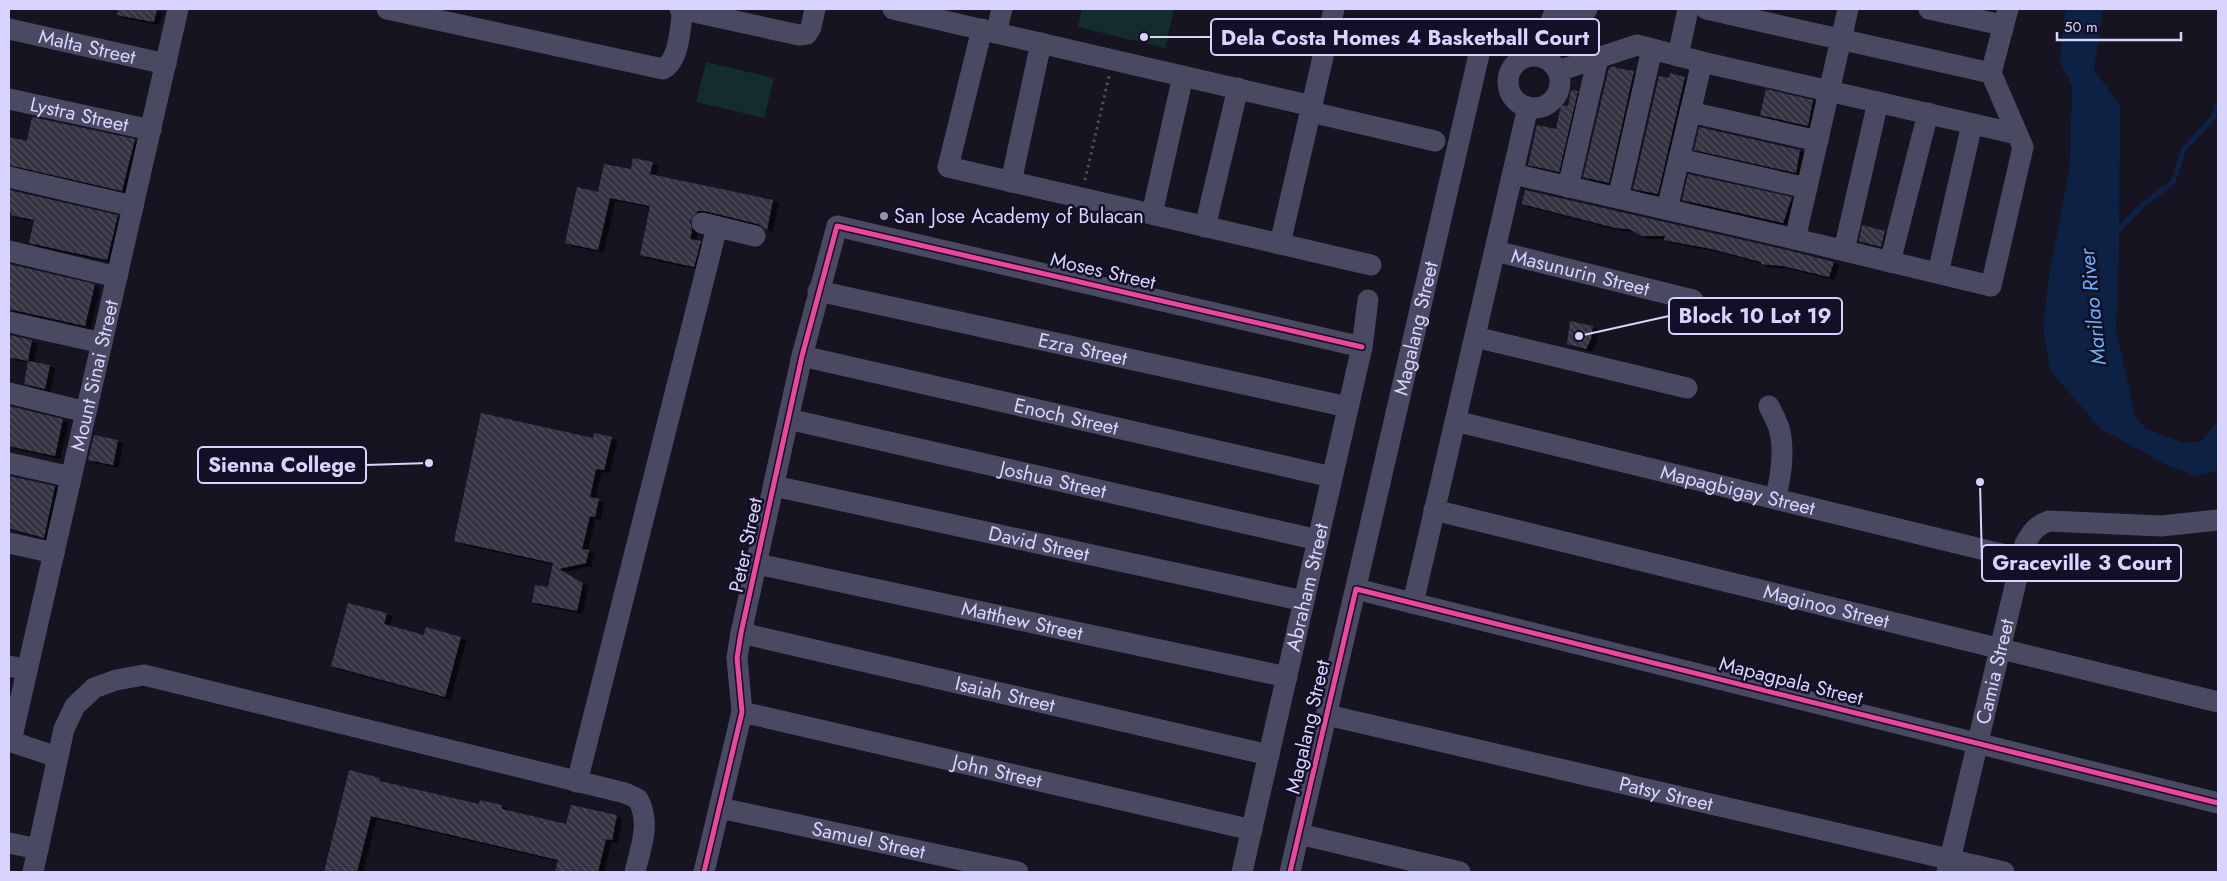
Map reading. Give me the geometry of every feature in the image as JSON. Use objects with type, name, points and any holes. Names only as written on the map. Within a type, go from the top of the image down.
[{"type":"street","name":"Mount Sinai Street","points":[[10,741],[18,668],[54,553],[178,9]]},
{"type":"street","points":[[387,9],[663,69],[668,66],[674,55],[682,9],[749,16],[799,35],[807,34],[815,9]]},
{"type":"street","points":[[893,9],[1238,88],[1435,141]]},
{"type":"street","points":[[1002,9],[989,31],[948,167],[1371,266]]},
{"type":"street","points":[[1280,244],[1334,9]]},
{"type":"street","points":[[1537,56],[1554,15],[1587,9]]},
{"type":"street","points":[[1678,56],[1688,9]]},
{"type":"street","points":[[1706,9],[1990,73]]},
{"type":"street","points":[[1796,239],[1848,9]]},
{"type":"street","points":[[1513,174],[1844,250],[1991,286],[2023,147],[1990,73],[2005,17],[1929,9]]},
{"type":"street","name":"Malta Street","points":[[9,29],[166,64]]},
{"type":"street","points":[[1011,182],[1041,43]]},
{"type":"street","points":[[1558,71],[1637,45],[1702,62],[2017,134]]},
{"type":"street","points":[[1618,198],[1652,49]]},
{"type":"street","name":"Magalang Street","points":[[1290,872],[1480,50]]},
{"type":"street","points":[[1537,56],[1553,63],[1558,71],[1560,85],[1555,98],[1543,106],[1528,107],[1515,100],[1508,85],[1508,77],[1511,70],[1521,58],[1537,56]]},
{"type":"street","points":[[1568,187],[1598,58]]},
{"type":"street","points":[[1667,209],[1702,62]]},
{"type":"street","points":[[1152,214],[1182,76]]},
{"type":"street","points":[[1205,227],[1238,88]]},
{"type":"street","name":"Lystra Street","points":[[9,100],[151,130]]},
{"type":"street","points":[[1844,250],[1878,102]]},
{"type":"street","points":[[1413,603],[1528,107]]},
{"type":"street","points":[[1690,112],[1818,141]]},
{"type":"street","points":[[1890,262],[1928,113]]},
{"type":"street","points":[[1938,273],[1972,124]]},
{"type":"street","points":[[1679,159],[1807,188]]},
{"type":"street","points":[[9,177],[133,206]]},
{"type":"street","points":[[577,782],[709,225],[755,236]]},
{"type":"street","name":"Peter Street","points":[[704,872],[742,712],[737,658],[741,633],[802,356],[837,226]]},
{"type":"street","name":"Moses Street","points":[[837,226],[1362,347]]},
{"type":"street","points":[[9,251],[117,277]]},
{"type":"street","name":"Masunurin Street","points":[[1495,251],[1693,300]]},
{"type":"street","name":"Ezra Street","points":[[818,291],[1348,407]]},
{"type":"street","name":"Abraham Street","points":[[1242,872],[1362,347],[1368,300]]},
{"type":"street","points":[[9,322],[102,343]]},
{"type":"street","points":[[1475,337],[1687,388]]},
{"type":"street","name":"Enoch Street","points":[[802,356],[1332,476]]},
{"type":"street","points":[[9,393],[86,412]]},
{"type":"street","points":[[1769,406],[1779,428],[1781,461],[1779,483],[1774,499]]},
{"type":"street","name":"Joshua Street","points":[[788,419],[1318,540]]},
{"type":"street","name":"Mapagbigay Street","points":[[1455,421],[2022,559]]},
{"type":"street","points":[[9,463],[71,477]]},
{"type":"street","name":"David Street","points":[[774,486],[1304,601]]},
{"type":"street","name":"Maginoo Street","points":[[1434,510],[2218,702]]},
{"type":"street","name":"Camia Street","points":[[1948,866],[2022,559],[2031,533],[2040,524],[2049,521],[2161,526],[2218,520]]},
{"type":"street","points":[[9,543],[54,553]]},
{"type":"street","name":"Matthew Street","points":[[757,564],[1286,678]]},
{"type":"street","name":"Mapagpala Street","points":[[1356,589],[2218,803]]},
{"type":"street","name":"Isaiah Street","points":[[741,633],[1269,755]]},
{"type":"street","points":[[33,872],[23,846],[57,757],[64,728],[75,706],[94,688],[116,680],[144,675],[625,794],[638,799],[645,812],[645,828],[635,872]]},
{"type":"street","name":"John Street","points":[[742,712],[1252,830]]},
{"type":"street","name":"Patsy Street","points":[[1326,715],[1948,866],[2004,872]]},
{"type":"street","points":[[10,741],[57,757]]},
{"type":"street","name":"Samuel Street","points":[[720,808],[987,869],[1018,872]]},
{"type":"street","points":[[1299,834],[1460,872]]},
{"type":"path","points":[[1081,198],[1113,60]]},
{"type":"green space","points":[[1082,9],[1174,9],[1165,48],[1078,27]]},
{"type":"green space","points":[[706,62],[774,78],[764,118],[696,102]]},
{"type":"water","name":"Marilao River","points":[[2065,9],[2103,9],[2094,70],[2120,106],[2119,251],[2116,330],[2135,416],[2146,429],[2184,443],[2200,442],[2218,422],[2218,470],[2197,476],[2167,465],[2101,429],[2050,370],[2043,327],[2050,271],[2070,166],[2072,86],[2060,61]]},
{"type":"building","points":[[118,9],[157,9],[154,22],[117,15]]},
{"type":"building","points":[[1614,66],[1634,71],[1609,183],[1583,177],[1609,68]]},
{"type":"building","points":[[1670,73],[1685,77],[1658,194],[1633,189],[1659,76],[1669,78]]},
{"type":"building","points":[[1766,89],[1813,100],[1808,126],[1760,115]]},
{"type":"building","points":[[1571,90],[1578,91],[1559,172],[1528,165],[1537,125],[1556,129],[1561,105],[1568,106]]},
{"type":"building","points":[[32,117],[135,139],[122,191],[9,165],[9,137],[27,141]]},
{"type":"building","points":[[1699,127],[1800,150],[1796,173],[1694,150]]},
{"type":"building","points":[[633,158],[653,162],[650,174],[773,200],[767,230],[758,224],[698,211],[690,221],[692,230],[690,239],[701,241],[694,267],[640,255],[650,206],[610,198],[598,250],[565,243],[577,187],[598,192],[604,164],[631,169]]},
{"type":"building","points":[[1688,174],[1792,197],[1783,223],[1682,200]]},
{"type":"building","points":[[9,190],[118,215],[107,260],[29,243],[34,220],[11,215],[12,213],[9,212]]},
{"type":"building","points":[[1525,190],[1834,262],[1829,277],[1783,266],[1761,264],[1761,262],[1712,249],[1664,240],[1665,236],[1642,236],[1629,229],[1616,228],[1522,204]]},
{"type":"building","points":[[1862,225],[1885,231],[1881,247],[1859,241]]},
{"type":"building","points":[[9,264],[95,284],[85,326],[9,309]]},
{"type":"building","points":[[1570,321],[1593,326],[1591,339],[1586,349],[1567,344]]},
{"type":"building","points":[[9,335],[32,340],[28,361],[9,357]]},
{"type":"building","points":[[28,361],[50,365],[45,389],[24,384]]},
{"type":"building","points":[[9,406],[63,419],[55,456],[9,446]]},
{"type":"building","points":[[481,413],[593,438],[594,433],[612,437],[604,470],[596,469],[590,497],[599,499],[595,517],[590,516],[582,549],[589,550],[586,563],[559,569],[583,583],[577,611],[532,602],[535,585],[548,587],[553,563],[454,541]]},
{"type":"building","points":[[94,435],[118,440],[113,465],[88,460]]},
{"type":"building","points":[[9,476],[55,486],[44,538],[9,528]]},
{"type":"building","points":[[348,603],[387,613],[384,624],[424,635],[426,627],[461,637],[445,697],[331,666]]},
{"type":"building","points":[[349,770],[380,778],[380,781],[479,804],[480,800],[502,805],[502,809],[566,824],[571,805],[617,815],[612,840],[606,839],[598,872],[555,872],[558,860],[371,816],[357,872],[324,872]]},
{"type":"waterway","points":[[2116,232],[2144,204],[2173,182],[2184,149],[2213,118],[2218,103]]},
{"type":"cycle path","points":[[704,872],[742,712],[737,658],[741,633],[802,356],[837,226],[1362,347]]},
{"type":"cycle path","points":[[1290,872],[1356,589],[2218,803]]},
{"type":"place","name":"Dela Costa Homes 4 Basketball Court","points":[[1144,37]]},
{"type":"place","name":"San Jose Academy of Bulacan","points":[[884,216]]},
{"type":"place","name":"Block 10 Lot 19","points":[[1579,336]]},
{"type":"place","name":"Sienna College","points":[[429,463]]},
{"type":"place","name":"Graceville 3 Court","points":[[1980,482]]}]
